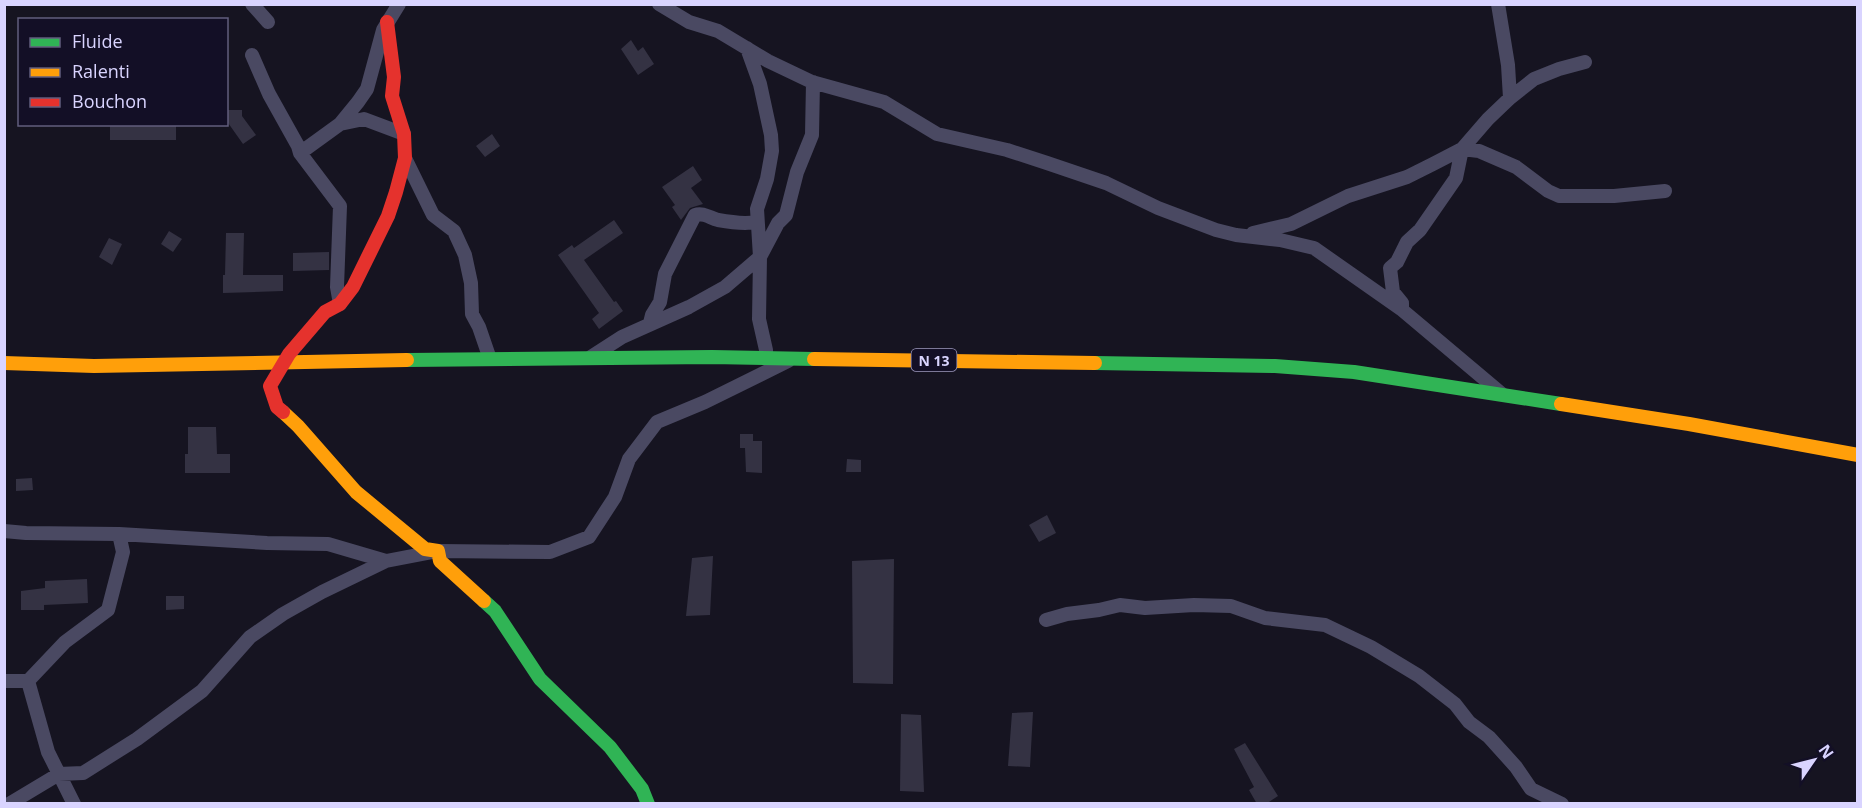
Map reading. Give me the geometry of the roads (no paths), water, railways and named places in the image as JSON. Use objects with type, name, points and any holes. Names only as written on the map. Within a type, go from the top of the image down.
[{"type":"main road","points":[[387,22],[394,77],[393,96],[404,134],[405,158],[388,216],[353,286],[340,304],[325,312],[290,354],[270,386],[277,407],[298,426],[356,492],[414,541],[425,549],[438,552],[440,561],[495,611],[540,679],[583,718],[610,747],[642,789],[648,804]]},
{"type":"main road","name":"N 13","points":[[4,363],[94,366],[490,359],[794,358],[1275,366],[1354,372],[1689,424],[1857,455]]},
{"type":"street","points":[[252,4],[268,22]]},
{"type":"street","points":[[300,153],[340,124],[351,113],[367,89],[387,22],[399,4]]},
{"type":"street","points":[[659,4],[689,22],[718,31],[768,61],[813,82],[884,102],[937,134],[1007,150],[1047,163],[1106,183],[1158,208],[1236,235],[1280,240],[1314,248],[1401,309],[1504,396]]},
{"type":"street","points":[[1498,4],[1508,65],[1510,98]]},
{"type":"street","points":[[747,48],[760,84],[771,135],[772,151],[756,222],[760,257],[759,319],[766,358]]},
{"type":"street","points":[[252,55],[269,94],[300,153],[340,206],[337,287],[340,304]]},
{"type":"street","points":[[1236,235],[1261,232],[1291,224],[1348,196],[1407,177],[1462,149],[1510,98],[1534,79],[1585,62]]},
{"type":"street","points":[[589,358],[622,337],[689,307],[725,287],[760,257],[778,223],[786,215],[797,172],[812,135],[813,82]]},
{"type":"street","points":[[340,124],[364,119],[404,134]]},
{"type":"street","points":[[1462,149],[1479,151],[1516,167],[1548,191],[1559,196],[1614,196],[1665,191]]},
{"type":"street","points":[[1401,309],[1402,303],[1393,292],[1390,268],[1398,262],[1407,243],[1420,230],[1456,178],[1462,149]]},
{"type":"street","points":[[405,158],[433,215],[454,231],[465,255],[471,283],[472,314],[490,359]]},
{"type":"street","points":[[650,323],[651,315],[660,302],[665,274],[695,215],[748,224],[756,222]]},
{"type":"street","points":[[9,804],[59,774],[84,773],[202,691],[250,637],[283,614],[322,592],[386,561],[438,552],[550,552],[589,537],[615,497],[629,459],[657,422],[705,402],[794,358]]},
{"type":"street","points":[[4,531],[328,544],[386,561]]},
{"type":"street","points":[[4,681],[28,681],[65,642],[108,610],[123,552],[119,534]]},
{"type":"street","points":[[1046,620],[1120,605],[1145,608],[1194,605],[1231,606],[1265,618],[1325,625],[1371,647],[1425,680],[1455,704],[1470,722],[1497,746],[1516,767],[1531,789],[1562,804]]},
{"type":"street","points":[[28,681],[48,752],[74,804]]}]
